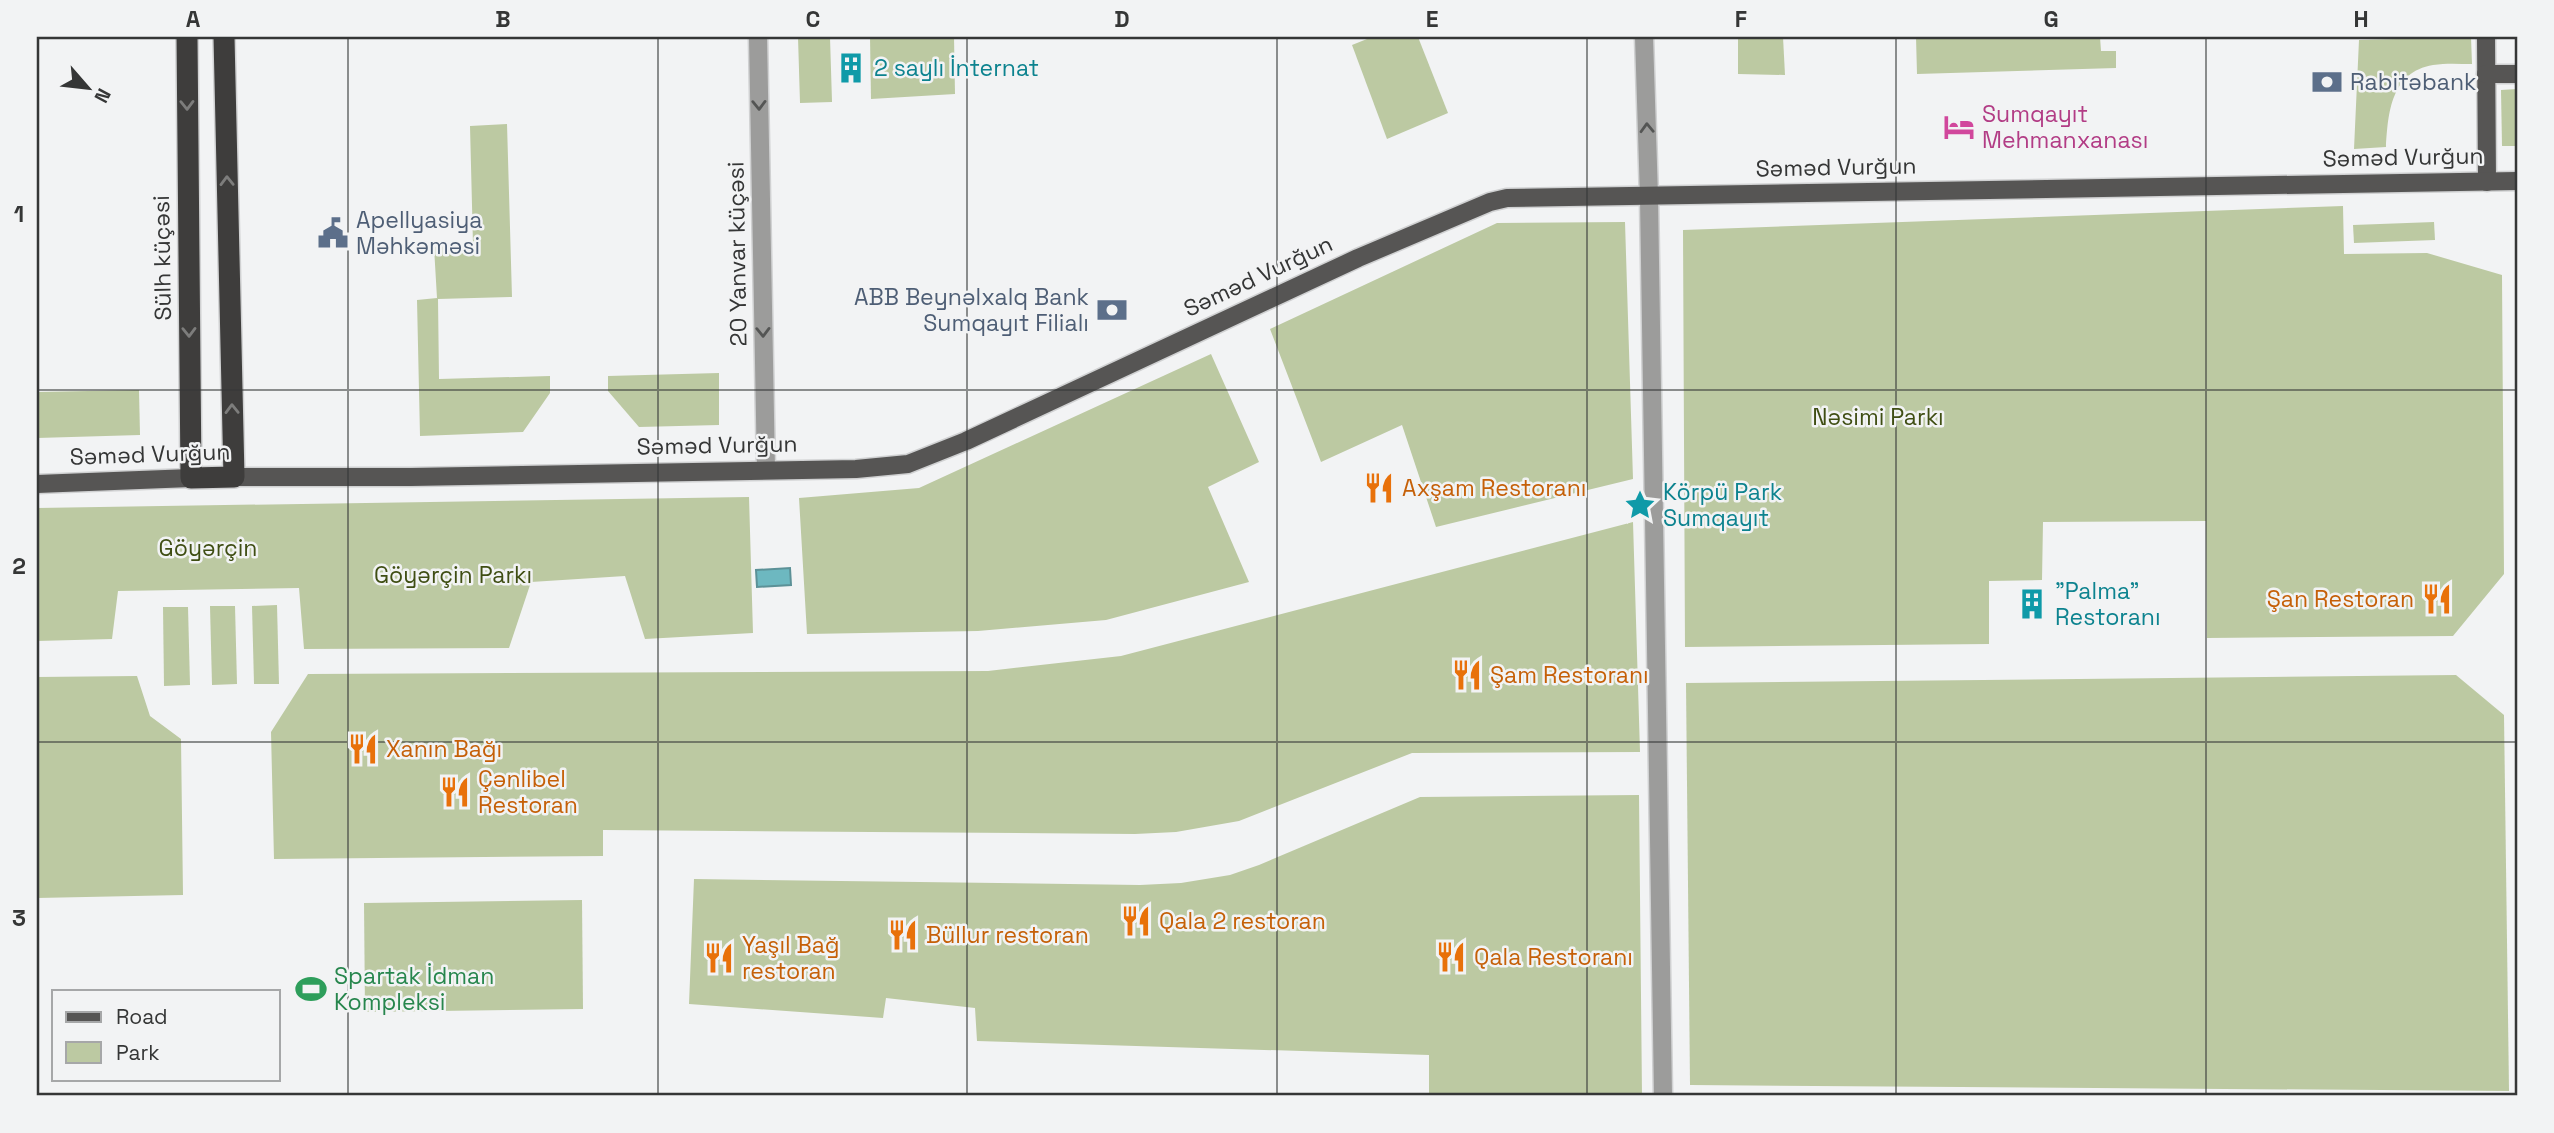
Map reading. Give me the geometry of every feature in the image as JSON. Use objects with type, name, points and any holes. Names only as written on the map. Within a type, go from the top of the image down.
[{"type":"highway","name":"Sülh küçəsi","points":[[187,37],[191,478]]},
{"type":"highway","points":[[224,37],[234,477]]},
{"type":"highway","name":"Səməd Vurğun","points":[[191,478],[234,477]]},
{"type":"main road","points":[[2486,37],[2487,181]]},
{"type":"main road","points":[[2486,74],[2517,74]]},
{"type":"main road","name":"Səməd Vurğun","points":[[234,477],[411,477],[882,467],[908,464],[936,454],[1358,258],[1490,202],[1525,197],[2517,181]]},
{"type":"main road","name":"Səməd Vurğun","points":[[37,484],[191,478]]},
{"type":"street","name":"20 Yanvar küçəsi","points":[[758,37],[766,470]]},
{"type":"street","points":[[1644,37],[1649,197],[1663,1096]]},
{"type":"green space","points":[[798,37],[830,37],[832,102],[800,103]]},
{"type":"green space","points":[[870,37],[954,37],[955,94],[871,99]]},
{"type":"green space","points":[[1372,37],[1418,37],[1448,113],[1387,139],[1352,45]]},
{"type":"green space","points":[[1738,37],[1783,37],[1785,75],[1738,74]]},
{"type":"green space","points":[[1916,37],[2100,37],[2101,51],[2116,51],[2116,68],[1917,74]]},
{"type":"green space","points":[[2471,37],[2472,64],[2433,65],[2419,69],[2400,85],[2394,96],[2388,121],[2386,147],[2354,149],[2359,40]]},
{"type":"green space","points":[[2517,89],[2517,146],[2502,146],[2501,90]]},
{"type":"green space","points":[[507,124],[512,297],[438,299],[439,379],[550,376],[550,393],[523,432],[420,436],[417,300],[437,298],[434,247],[473,245],[470,126]]},
{"type":"green space","name":"Nəsimi Parkı","points":[[2343,206],[2344,254],[2427,253],[2502,275],[2504,574],[2453,636],[2207,638],[2206,521],[2043,522],[2042,580],[1989,581],[1989,644],[1685,647],[1683,230]]},
{"type":"green space","points":[[1625,222],[1633,479],[1436,527],[1402,425],[1321,462],[1270,329],[1497,223]]},
{"type":"green space","points":[[2434,222],[2435,240],[2354,243],[2353,225]]},
{"type":"green space","points":[[1211,354],[1259,462],[1208,487],[1249,582],[1106,620],[978,631],[807,634],[799,498],[919,488]]},
{"type":"green space","points":[[719,373],[719,425],[639,427],[608,391],[608,376]]},
{"type":"green space","points":[[139,390],[140,435],[37,438],[37,392]]},
{"type":"green space","name":"Göyərçin Parkı","points":[[749,497],[753,633],[645,639],[625,576],[531,582],[509,648],[304,649],[299,588],[118,591],[112,639],[37,641],[37,508]]},
{"type":"green space","points":[[1633,522],[1640,752],[1412,753],[1239,821],[1176,832],[1135,834],[603,830],[603,856],[274,859],[271,732],[308,674],[988,671],[1121,656]]},
{"type":"green space","points":[[277,605],[279,684],[254,684],[252,606]]},
{"type":"green space","points":[[210,606],[235,606],[237,684],[212,685]]},
{"type":"green space","points":[[163,607],[188,607],[190,685],[164,686]]},
{"type":"green space","points":[[2456,675],[2504,715],[2509,1091],[1690,1085],[1686,683]]},
{"type":"green space","points":[[137,676],[150,716],[181,739],[183,895],[37,898],[37,677]]},
{"type":"green space","points":[[1639,795],[1642,1096],[1429,1096],[1429,1055],[977,1041],[975,1008],[886,998],[883,1018],[689,1004],[694,879],[1140,885],[1181,883],[1230,875],[1259,865],[1420,797]]},
{"type":"green space","points":[[582,900],[583,1009],[365,1012],[364,903]]},
{"type":"water","points":[[790,568],[791,585],[757,587],[756,570]]},
{"type":"place","name":"2 saylı İnternat","points":[[851,68]]},
{"type":"place","name":"Rabitəbank","points":[[2327,82]]},
{"type":"place","name":"Sumqayıt Mehmanxanası","points":[[1959,127]]},
{"type":"place","name":"Apellyasiya Məhkəməsi","points":[[333,233]]},
{"type":"place","name":"ABB Beynəlxalq Bank Sumqayıt Filialı","points":[[1112,310]]},
{"type":"place","name":"Axşam Restoranı","points":[[1379,488]]},
{"type":"place","name":"Körpü Park Sumqayıt","points":[[1640,505]]},
{"type":"place","name":"Şan Restoran","points":[[2437,599]]},
{"type":"place","name":"\"Palma\" Restoranı","points":[[2032,604]]},
{"type":"place","name":"Şam Restoranı","points":[[1467,675]]},
{"type":"place","name":"Xanın Bağı","points":[[363,749]]},
{"type":"place","name":"Çənlibel Restoran","points":[[455,792]]},
{"type":"place","name":"Qala 2 restoran","points":[[1136,921]]},
{"type":"place","name":"Büllur restoran","points":[[903,935]]},
{"type":"place","name":"Qala Restoranı","points":[[1451,957]]},
{"type":"place","name":"Yaşıl Bağ restoran","points":[[719,958]]},
{"type":"place","name":"Spartak İdman Kompleksi","points":[[311,989]]},
{"type":"park label","name":"Göyərçin","points":[[208,548]]}]
